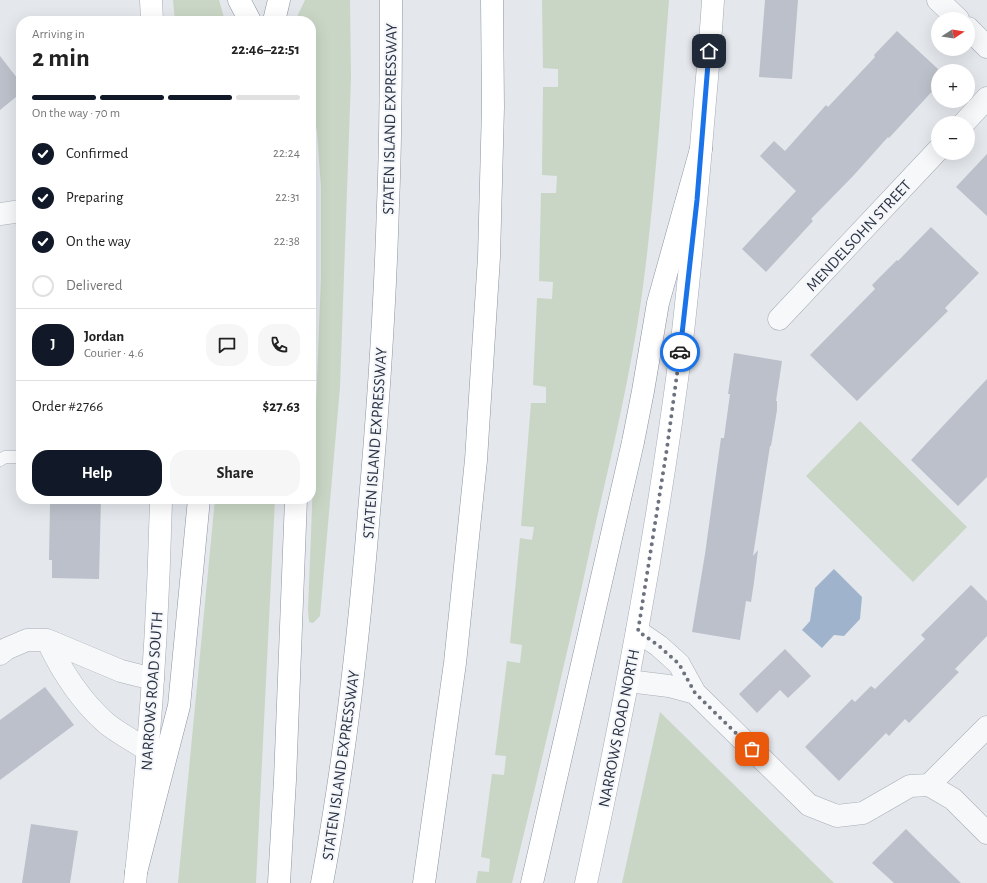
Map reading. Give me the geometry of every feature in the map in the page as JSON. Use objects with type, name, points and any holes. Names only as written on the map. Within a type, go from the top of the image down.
[{"type":"main road","points":[[151,0],[152,16]]},
{"type":"main road","points":[[239,0],[247,16]]},
{"type":"main road","points":[[275,16],[279,0]]},
{"type":"main road","name":"STATEN ISLAND EXPRESSWAY","points":[[322,883],[346,730],[355,658],[364,577],[376,426],[388,205],[391,0]]},
{"type":"main road","points":[[424,883],[456,663],[476,460],[489,250],[492,130],[492,0]]},
{"type":"main road","name":"NARROWS ROAD NORTH","points":[[586,883],[638,631],[667,448],[681,349],[701,149],[713,0]]},
{"type":"main road","points":[[532,883],[633,442],[658,303],[701,149]]},
{"type":"main road","name":"NARROWS ROAD SOUTH","points":[[136,878],[153,679],[161,504]]},
{"type":"main road","points":[[136,878],[179,706],[198,504]]},
{"type":"main road","points":[[280,883],[286,780],[296,504]]},
{"type":"street","points":[[975,35],[987,47]]},
{"type":"street","points":[[970,116],[987,98]]},
{"type":"street","name":"MENDELSOHN STREET","points":[[779,319],[931,157]]},
{"type":"street","points":[[0,214],[16,212]]},
{"type":"street","points":[[638,631],[659,646],[679,664],[695,693],[809,805],[837,816],[863,813],[910,786],[929,785],[953,798],[987,833]]},
{"type":"street","points":[[0,654],[6,649],[27,640],[46,640],[121,671],[153,679]]},
{"type":"street","points":[[46,640],[58,663],[72,684],[91,707],[106,723],[147,750]]},
{"type":"street","points":[[628,680],[670,686],[695,693]]},
{"type":"street","points":[[929,785],[987,727]]},
{"type":"lane","points":[[0,460],[5,457],[16,457]]},
{"type":"green space","points":[[173,0],[219,0],[224,16],[175,16]]},
{"type":"green space","points":[[305,0],[350,0],[351,78],[340,387],[320,616],[313,623],[309,622],[308,610],[312,504],[316,504],[316,405],[321,277],[321,187],[316,128],[316,16],[297,16]]},
{"type":"green space","points":[[542,0],[669,0],[646,263],[632,357],[615,440],[566,658],[512,883],[476,883],[478,871],[489,872],[490,859],[481,857],[492,774],[504,775],[506,756],[495,755],[507,661],[520,663],[522,645],[510,643],[520,538],[532,540],[534,527],[521,526],[531,403],[546,403],[546,387],[533,385],[537,298],[552,299],[553,282],[539,281],[541,193],[556,193],[557,176],[542,175],[543,87],[558,87],[558,69],[543,68]]},
{"type":"green space","points":[[860,421],[967,527],[913,582],[806,476]]},
{"type":"green space","points":[[215,504],[275,504],[256,883],[178,883]]},
{"type":"green space","points":[[660,712],[834,883],[622,883]]},
{"type":"water","points":[[834,569],[862,597],[860,619],[844,636],[834,635],[822,648],[802,630],[810,621],[815,588]]},
{"type":"building","points":[[765,0],[798,0],[792,79],[759,77]]},
{"type":"building","points":[[897,31],[933,64],[931,64],[931,93],[811,219],[813,221],[766,272],[742,249],[796,191],[760,156],[774,141],[785,151],[826,105],[828,107],[875,57],[874,55]]},
{"type":"building","points":[[0,56],[16,77],[16,97],[0,110]]},
{"type":"building","points":[[987,154],[987,216],[956,187]]},
{"type":"building","points":[[931,227],[979,273],[945,308],[948,311],[857,401],[810,355],[875,289],[872,285]]},
{"type":"building","points":[[734,353],[782,361],[776,401],[777,410],[753,556],[758,550],[751,602],[746,601],[740,640],[692,632],[705,554],[721,438],[724,438]]},
{"type":"building","points":[[987,379],[987,477],[958,506],[911,460]]},
{"type":"building","points":[[50,504],[101,504],[99,579],[52,578],[52,560],[49,560]]},
{"type":"building","points":[[971,585],[987,601],[987,636],[955,669],[959,672],[909,723],[905,719],[889,736],[886,733],[839,781],[805,747],[852,699],[855,702],[871,686],[875,689],[925,639],[921,635]]},
{"type":"building","points":[[785,649],[811,676],[788,698],[780,690],[757,713],[739,694]]},
{"type":"building","points":[[45,687],[74,725],[0,780],[0,720]]},
{"type":"building","points":[[31,824],[78,831],[70,883],[22,883]]},
{"type":"building","points":[[906,829],[961,883],[894,883],[872,863]]},
{"type":"way so far","points":[[680,352],[651,555],[638,631],[659,646],[679,664],[695,693],[752,749]]},
{"type":"route","points":[[680,352],[697,200],[709,51]]}]
